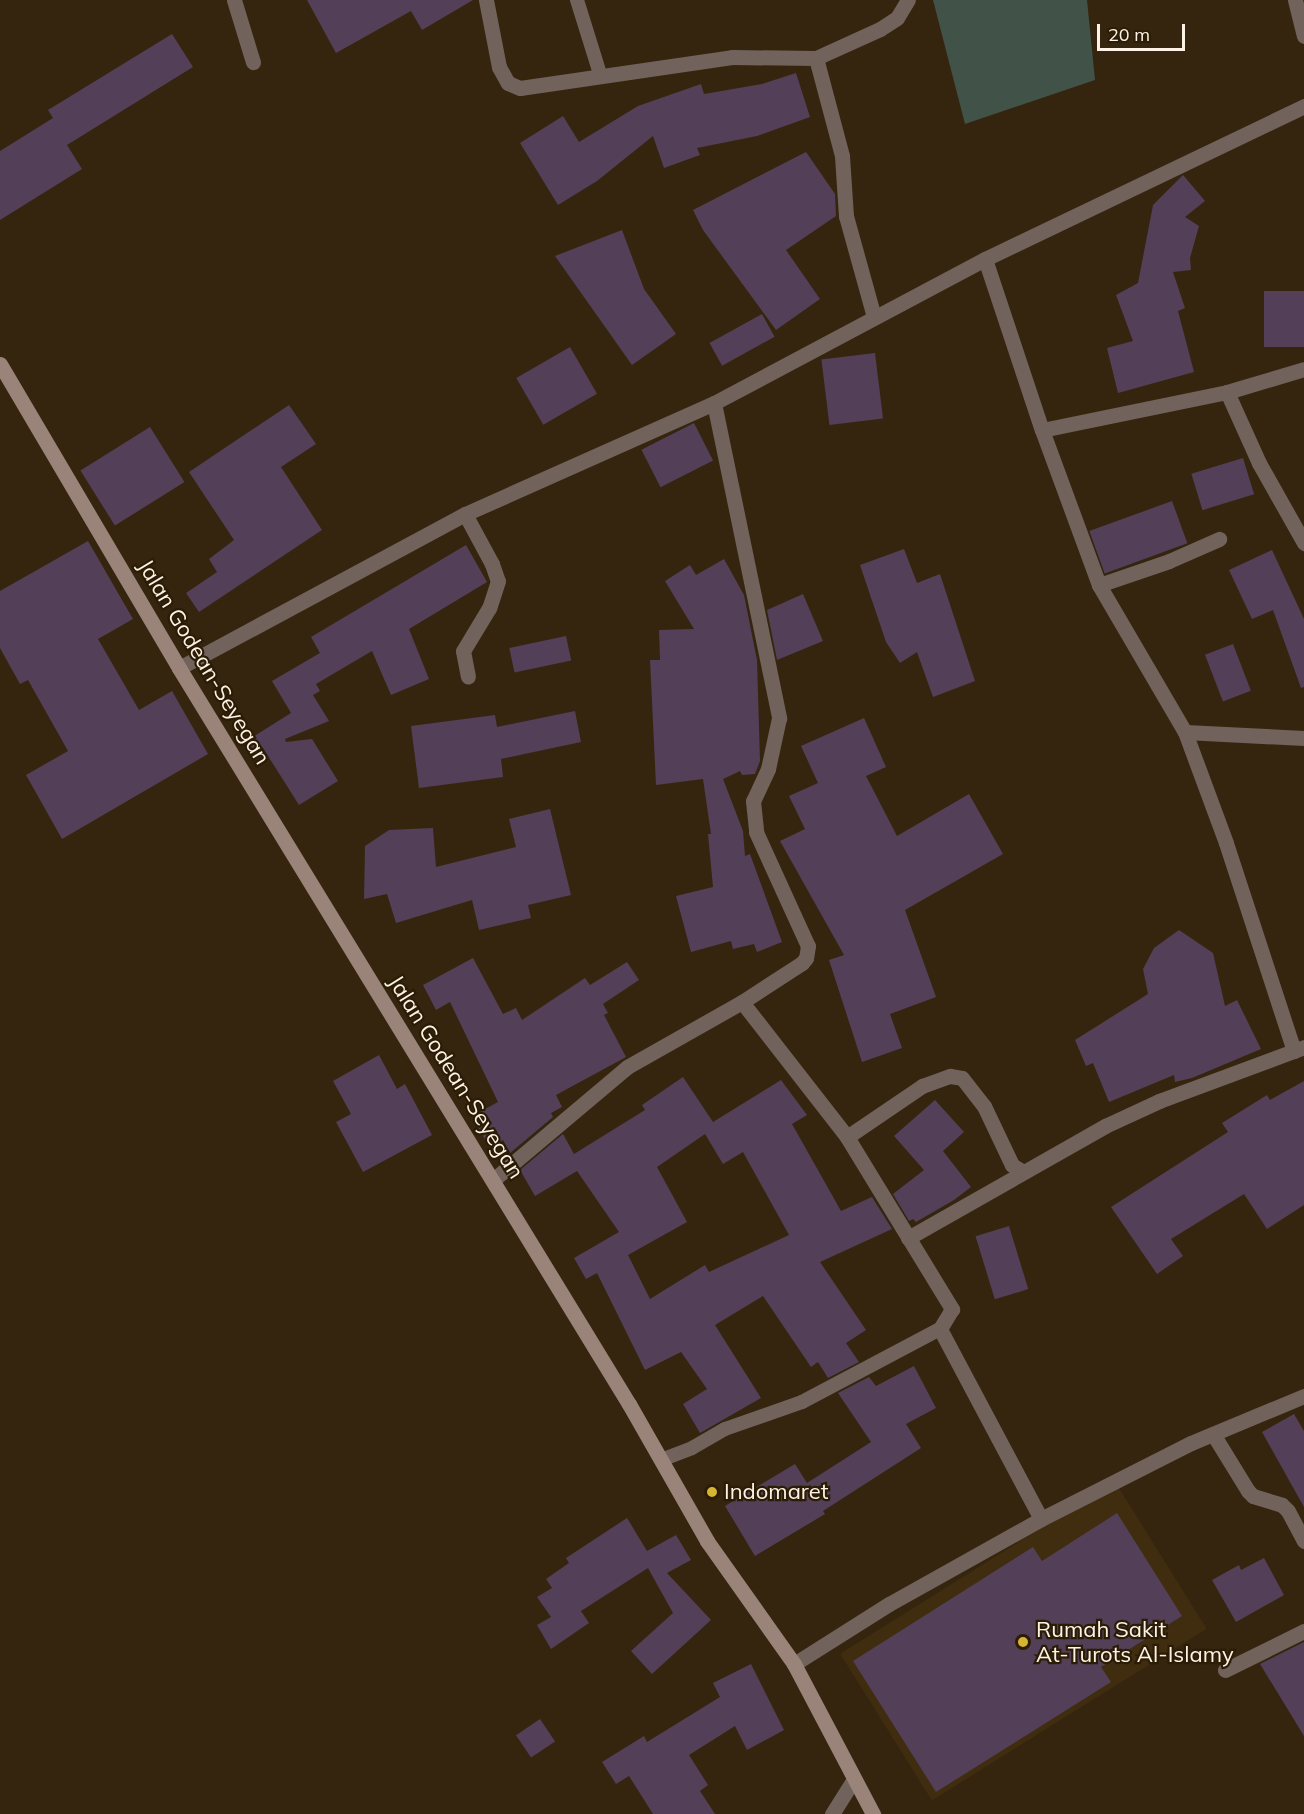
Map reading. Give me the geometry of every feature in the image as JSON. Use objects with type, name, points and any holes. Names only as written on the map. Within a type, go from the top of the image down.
[{"type":"main road","name":"Jalan Godean-Seyegan","points":[[0,364],[179,668],[493,1180],[707,1541],[794,1664],[873,1814]]},
{"type":"street","points":[[234,0],[253,62]]},
{"type":"street","points":[[486,0],[499,67],[508,83],[520,88],[600,74],[673,67],[732,57],[816,58],[880,29],[897,18],[908,0]]},
{"type":"street","points":[[1295,0],[1304,36]]},
{"type":"street","points":[[816,58],[842,156],[846,216],[874,317]]},
{"type":"street","points":[[179,668],[465,514],[714,403],[985,259],[1304,106]]},
{"type":"street","points":[[908,1238],[1105,1126],[1159,1101],[1299,1049],[1185,732],[1099,585],[1042,430],[985,259]]},
{"type":"street","points":[[1042,430],[1227,392],[1304,369]]},
{"type":"street","points":[[1227,392],[1259,463],[1304,543]]},
{"type":"street","points":[[493,1180],[627,1067],[742,1002],[802,963],[806,958],[808,946],[756,832],[753,801],[768,769],[779,718],[714,403]]},
{"type":"street","points":[[465,514],[492,564],[498,581],[489,608],[463,651],[468,677]]},
{"type":"street","points":[[1099,585],[1169,561],[1219,539]]},
{"type":"street","points":[[1185,732],[1304,738]]},
{"type":"street","points":[[742,1002],[847,1137],[952,1309],[940,1329],[1041,1519]]},
{"type":"street","points":[[847,1137],[922,1086],[950,1076],[962,1078],[984,1106],[1012,1165],[1023,1172]]},
{"type":"street","points":[[794,1664],[889,1604],[1041,1519],[1213,1434],[1304,1396]]},
{"type":"street","points":[[1213,1434],[1248,1491],[1253,1496],[1282,1505],[1304,1540]]},
{"type":"street","points":[[1224,1670],[1304,1631]]},
{"type":"street","points":[[832,1814],[854,1779]]},
{"type":"lane","points":[[577,0],[600,74]]},
{"type":"lane","points":[[661,1460],[692,1448],[725,1429],[802,1402],[940,1329]]},
{"type":"shaded area","name":"Rumah Sakit At-Turots Al-Islamy","points":[[1115,1482],[1207,1629],[932,1800],[840,1654]]},
{"type":"green space","points":[[933,0],[1087,0],[1095,80],[965,124]]},
{"type":"building","points":[[307,0],[473,0],[422,30],[411,11],[336,53]]},
{"type":"building","points":[[172,34],[193,67],[67,145],[82,169],[0,220],[0,151],[53,118],[48,110]]},
{"type":"building","points":[[796,73],[810,117],[757,136],[697,148],[700,155],[664,168],[653,136],[597,181],[558,205],[520,143],[563,116],[579,142],[638,106],[701,84],[704,94],[762,84]]},
{"type":"building","points":[[806,152],[835,194],[836,216],[786,250],[820,299],[776,330],[703,230],[693,210]]},
{"type":"building","points":[[1183,175],[1205,201],[1185,217],[1199,226],[1190,258],[1191,270],[1173,272],[1185,308],[1178,311],[1194,372],[1118,393],[1107,348],[1133,341],[1116,295],[1138,283],[1153,205]]},
{"type":"building","points":[[622,230],[644,289],[676,334],[632,365],[555,256]]},
{"type":"building","points":[[1264,291],[1304,291],[1304,347],[1264,347]]},
{"type":"building","points":[[762,314],[775,337],[722,366],[710,343]]},
{"type":"building","points":[[570,347],[597,394],[543,425],[516,378]]},
{"type":"building","points":[[875,353],[883,419],[829,425],[821,360]]},
{"type":"building","points":[[289,405],[316,444],[281,467],[322,530],[199,612],[186,593],[217,572],[209,559],[234,540],[189,472]]},
{"type":"building","points":[[694,423],[713,460],[660,487],[641,450]]},
{"type":"building","points":[[150,427],[184,482],[115,526],[80,470]]},
{"type":"building","points":[[1243,458],[1254,494],[1202,510],[1191,474]]},
{"type":"building","points":[[1172,501],[1187,543],[1105,573],[1089,531]]},
{"type":"building","points":[[88,541],[133,619],[98,639],[139,710],[172,691],[208,754],[62,839],[26,775],[68,751],[28,680],[20,684],[0,648],[0,591]]},
{"type":"building","points":[[466,545],[487,582],[409,629],[429,679],[391,695],[372,651],[316,684],[320,691],[313,695],[329,721],[285,739],[286,742],[312,739],[338,781],[299,805],[263,748],[254,752],[248,740],[291,713],[272,681],[320,653],[311,637]]},
{"type":"building","points":[[904,549],[917,583],[940,574],[975,681],[933,697],[917,652],[900,663],[886,642],[860,565]]},
{"type":"building","points":[[1272,550],[1304,619],[1304,687],[1301,688],[1273,610],[1252,619],[1229,570]]},
{"type":"building","points":[[724,559],[744,595],[757,660],[760,761],[755,774],[742,775],[740,771],[723,779],[743,831],[745,856],[750,854],[782,942],[757,952],[754,944],[733,949],[731,941],[691,952],[676,896],[713,887],[708,834],[711,834],[703,779],[656,785],[650,660],[660,660],[659,630],[694,629],[665,581],[690,565],[696,575]]},
{"type":"building","points":[[803,594],[823,641],[777,660],[767,610]]},
{"type":"building","points":[[566,636],[571,660],[514,673],[509,648]]},
{"type":"building","points":[[1233,644],[1251,691],[1223,701],[1205,655]]},
{"type":"building","points":[[575,711],[581,742],[501,759],[503,777],[419,788],[411,726],[495,715],[497,727]]},
{"type":"building","points":[[864,718],[886,767],[866,776],[897,836],[969,794],[1003,854],[905,910],[936,997],[890,1014],[902,1048],[862,1062],[829,960],[844,955],[780,841],[805,829],[789,796],[818,783],[801,746]]},
{"type":"building","points":[[550,809],[571,895],[528,905],[531,918],[479,930],[472,900],[396,923],[387,894],[364,899],[365,846],[389,830],[433,828],[436,867],[516,847],[509,819]]},
{"type":"building","points":[[1179,930],[1213,953],[1225,1006],[1237,1000],[1261,1049],[1192,1078],[1175,1082],[1174,1075],[1109,1102],[1093,1063],[1086,1066],[1075,1040],[1148,994],[1143,969],[1154,948]]},
{"type":"building","points":[[473,958],[503,1014],[516,1008],[522,1020],[585,978],[590,985],[627,962],[639,980],[603,1004],[608,1013],[604,1015],[626,1057],[556,1095],[562,1107],[551,1113],[553,1117],[510,1153],[503,1140],[489,1147],[472,1116],[498,1102],[450,1002],[436,1010],[423,985]]},
{"type":"building","points":[[379,1055],[397,1089],[405,1084],[432,1135],[363,1172],[336,1122],[351,1114],[333,1081]]},
{"type":"building","points":[[683,1077],[713,1122],[781,1080],[807,1115],[792,1124],[841,1211],[872,1197],[892,1229],[820,1262],[866,1330],[846,1343],[859,1362],[828,1378],[818,1362],[811,1367],[763,1296],[715,1325],[761,1398],[700,1433],[683,1404],[707,1389],[681,1352],[645,1370],[597,1273],[586,1279],[574,1258],[619,1232],[577,1171],[535,1196],[520,1170],[563,1134],[574,1154],[645,1110],[642,1105]],"holes":[[[705,1134],[723,1164],[743,1152],[789,1235],[709,1272],[705,1265],[650,1299],[628,1255],[687,1222],[657,1167]]]},
{"type":"building","points":[[1304,1081],[1304,1205],[1267,1229],[1244,1194],[1171,1239],[1183,1256],[1157,1274],[1111,1207],[1228,1132],[1222,1123],[1267,1095],[1270,1100]]},
{"type":"building","points":[[935,1100],[964,1132],[943,1151],[971,1187],[954,1200],[916,1222],[913,1219],[909,1221],[893,1194],[924,1170],[894,1136]]},
{"type":"building","points":[[1009,1226],[1028,1289],[995,1299],[976,1236]]},
{"type":"building","points":[[914,1366],[936,1408],[906,1424],[921,1448],[823,1511],[825,1514],[755,1556],[725,1506],[795,1464],[807,1483],[871,1442],[838,1393],[869,1377],[876,1386]]},
{"type":"building","points":[[1294,1414],[1304,1431],[1304,1507],[1262,1432]]},
{"type":"building","name":"Rumah Sakit At-Turots Al-Islamy","points":[[1117,1513],[1182,1616],[1101,1667],[1111,1682],[936,1792],[853,1661],[1033,1547],[1042,1561]]},
{"type":"building","points":[[627,1518],[647,1551],[676,1535],[691,1560],[667,1573],[711,1620],[652,1674],[631,1651],[673,1613],[648,1568],[581,1611],[589,1623],[551,1649],[537,1625],[551,1617],[537,1597],[552,1588],[546,1579],[569,1563],[566,1558]]},
{"type":"building","points":[[1264,1558],[1284,1595],[1236,1622],[1212,1580],[1239,1565],[1241,1570]]},
{"type":"building","points":[[1304,1642],[1304,1736],[1260,1664]]},
{"type":"building","points":[[751,1664],[784,1730],[747,1750],[735,1726],[689,1755],[708,1785],[700,1791],[715,1814],[653,1814],[629,1776],[616,1784],[602,1762],[644,1736],[647,1742],[720,1697],[713,1683]]},
{"type":"building","points":[[540,1719],[555,1741],[531,1758],[516,1735]]},
{"type":"place","name":"Indomaret","points":[[712,1492]]},
{"type":"place","name":"Rumah Sakit At-Turots Al-Islamy","points":[[1023,1642]]}]
